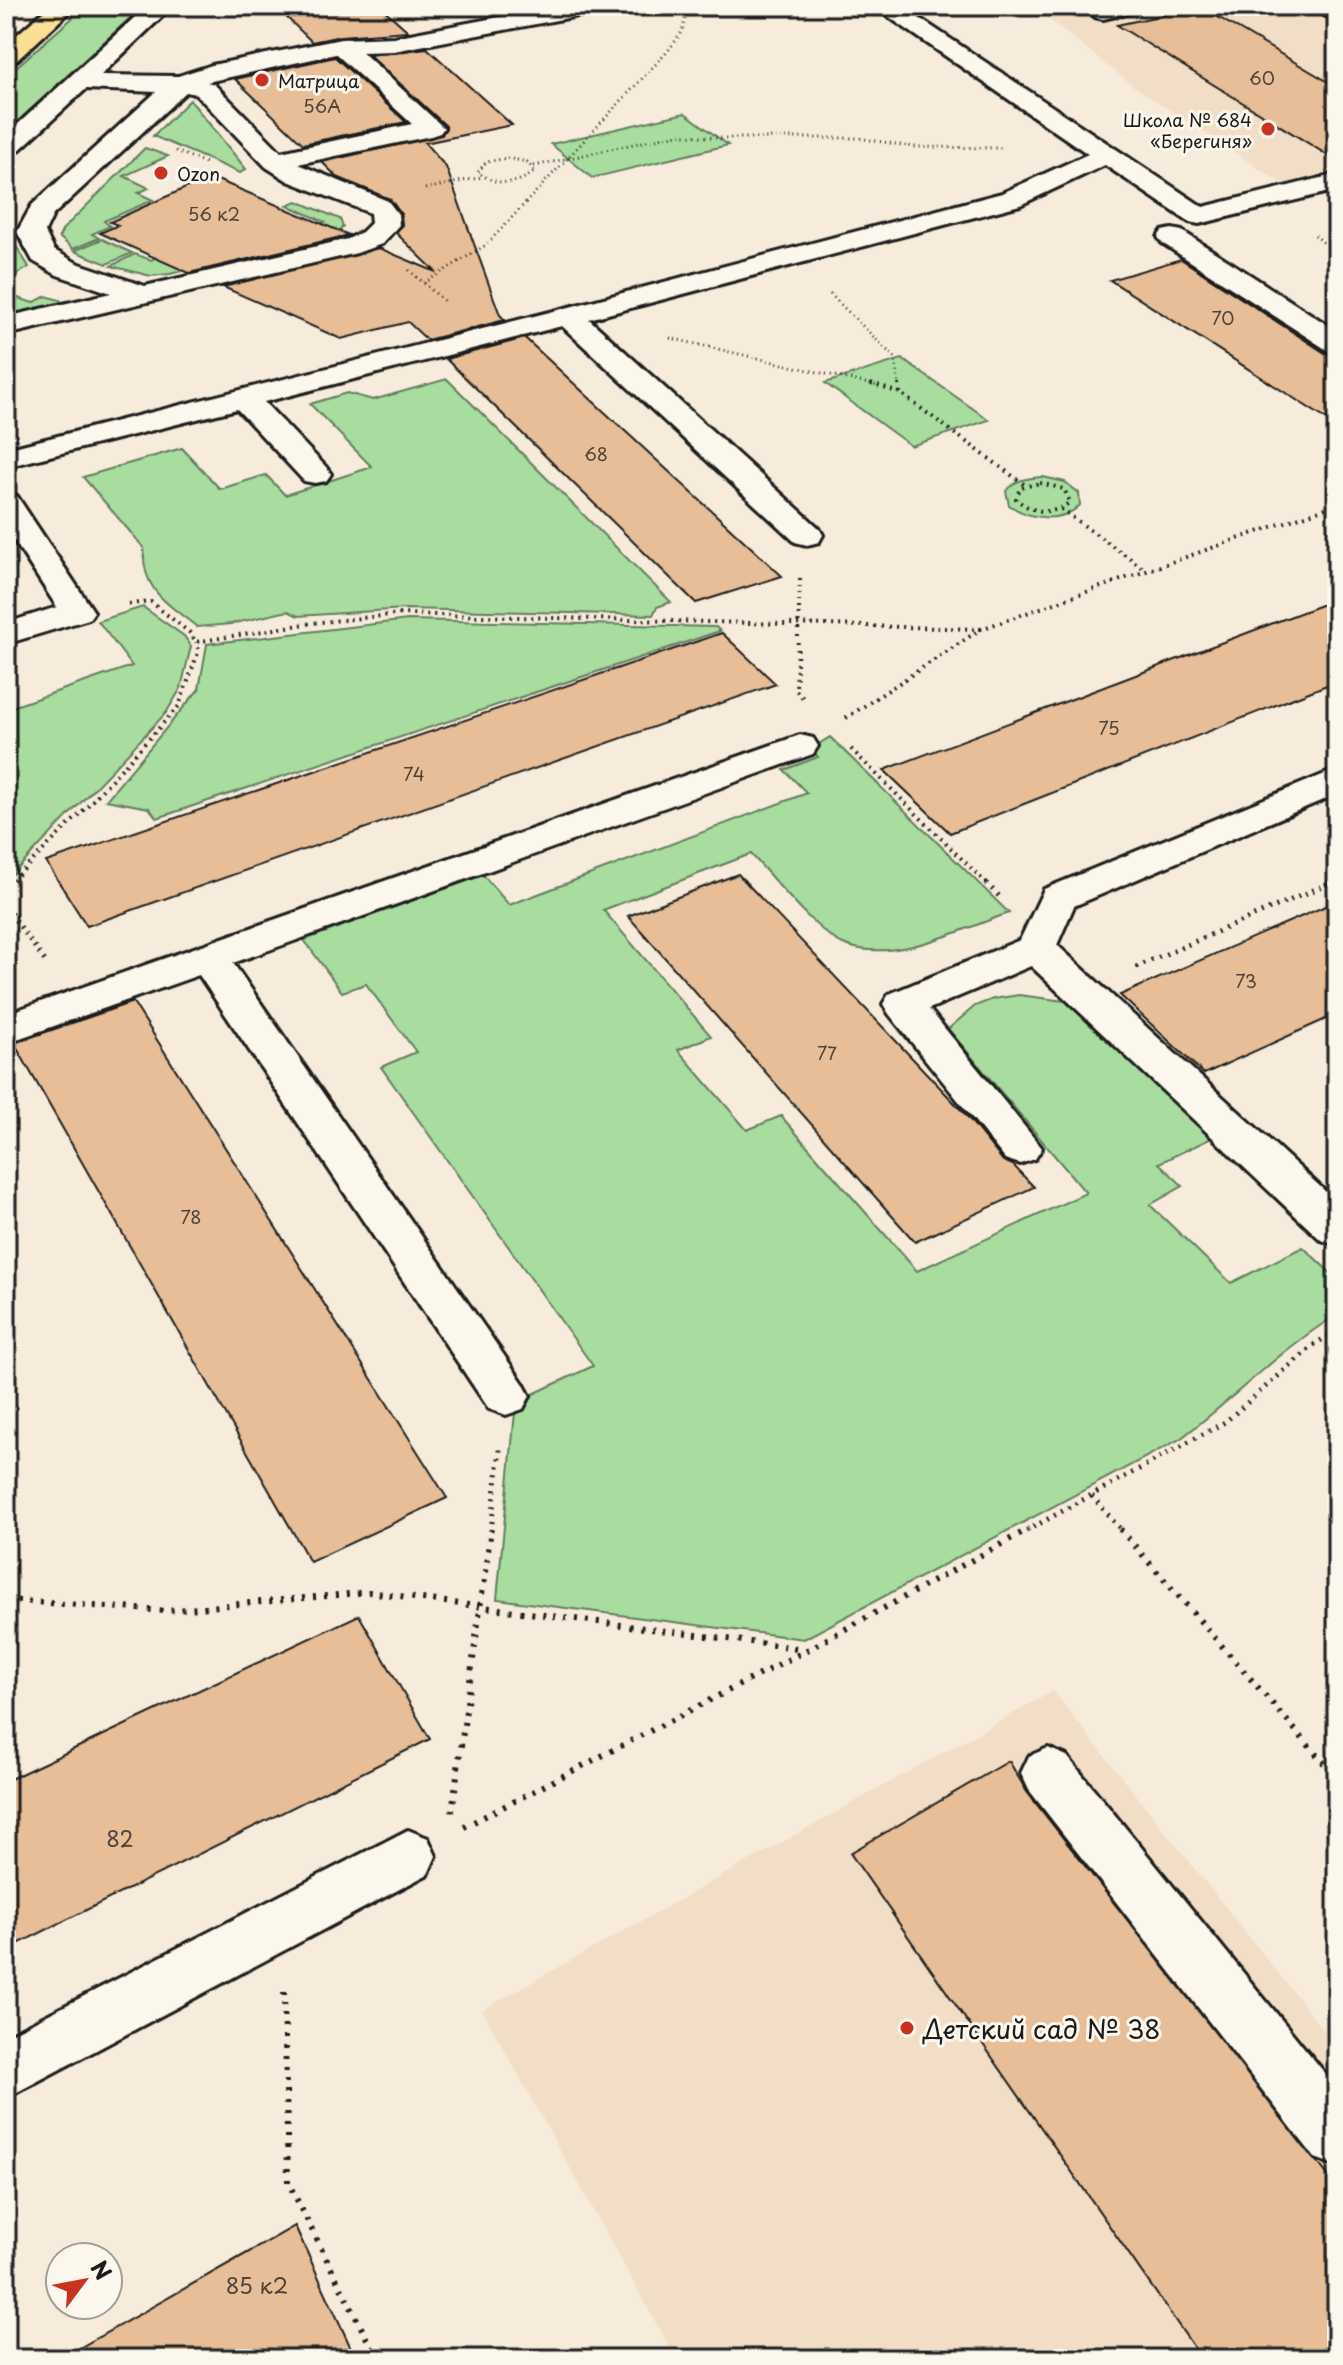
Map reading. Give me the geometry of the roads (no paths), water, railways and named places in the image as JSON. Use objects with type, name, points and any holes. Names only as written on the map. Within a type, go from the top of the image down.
[{"type":"main road","points":[[6,57],[64,6]]},
{"type":"street","points":[[6,149],[161,6]]},
{"type":"street","points":[[79,81],[153,85],[181,83],[212,72],[341,46],[394,44],[594,6]]},
{"type":"street","points":[[885,6],[1098,159],[1199,216],[1337,182]]},
{"type":"street","points":[[1103,12],[1130,6]]},
{"type":"street","points":[[1323,6],[1337,14]]},
{"type":"street","points":[[565,12],[591,32]]},
{"type":"street","points":[[275,161],[431,128],[341,46]]},
{"type":"street","points":[[145,295],[67,269],[43,255],[31,232],[41,211],[181,83]]},
{"type":"street","points":[[6,326],[357,245],[372,238],[385,225],[385,214],[379,207],[297,175],[275,161],[205,89],[181,83]]},
{"type":"street","points":[[6,458],[485,336],[573,321],[793,257],[1011,199],[1098,159]]},
{"type":"street","points":[[1172,237],[1337,344]]},
{"type":"street","points":[[573,321],[807,535]]},
{"type":"street","points":[[244,398],[315,474]]},
{"type":"street","points":[[6,503],[77,612],[6,634]]},
{"type":"street","points":[[6,1029],[816,737]]},
{"type":"street","points":[[1020,1148],[903,1004],[1039,942],[1058,898],[1337,780]]},
{"type":"street","points":[[1039,942],[1083,990],[1337,1228]]},
{"type":"street","points":[[208,957],[506,1396]]},
{"type":"street","points":[[1048,1773],[1337,2136]]},
{"type":"street","points":[[6,2068],[429,1845]]},
{"type":"place","name":"Матрица","points":[[262,80]]},
{"type":"place","name":"Школа № 684 «Берегиня»","points":[[1268,129]]},
{"type":"place","name":"Ozon","points":[[161,173]]},
{"type":"place","name":"Детский сад № 38","points":[[907,2028]]}]
